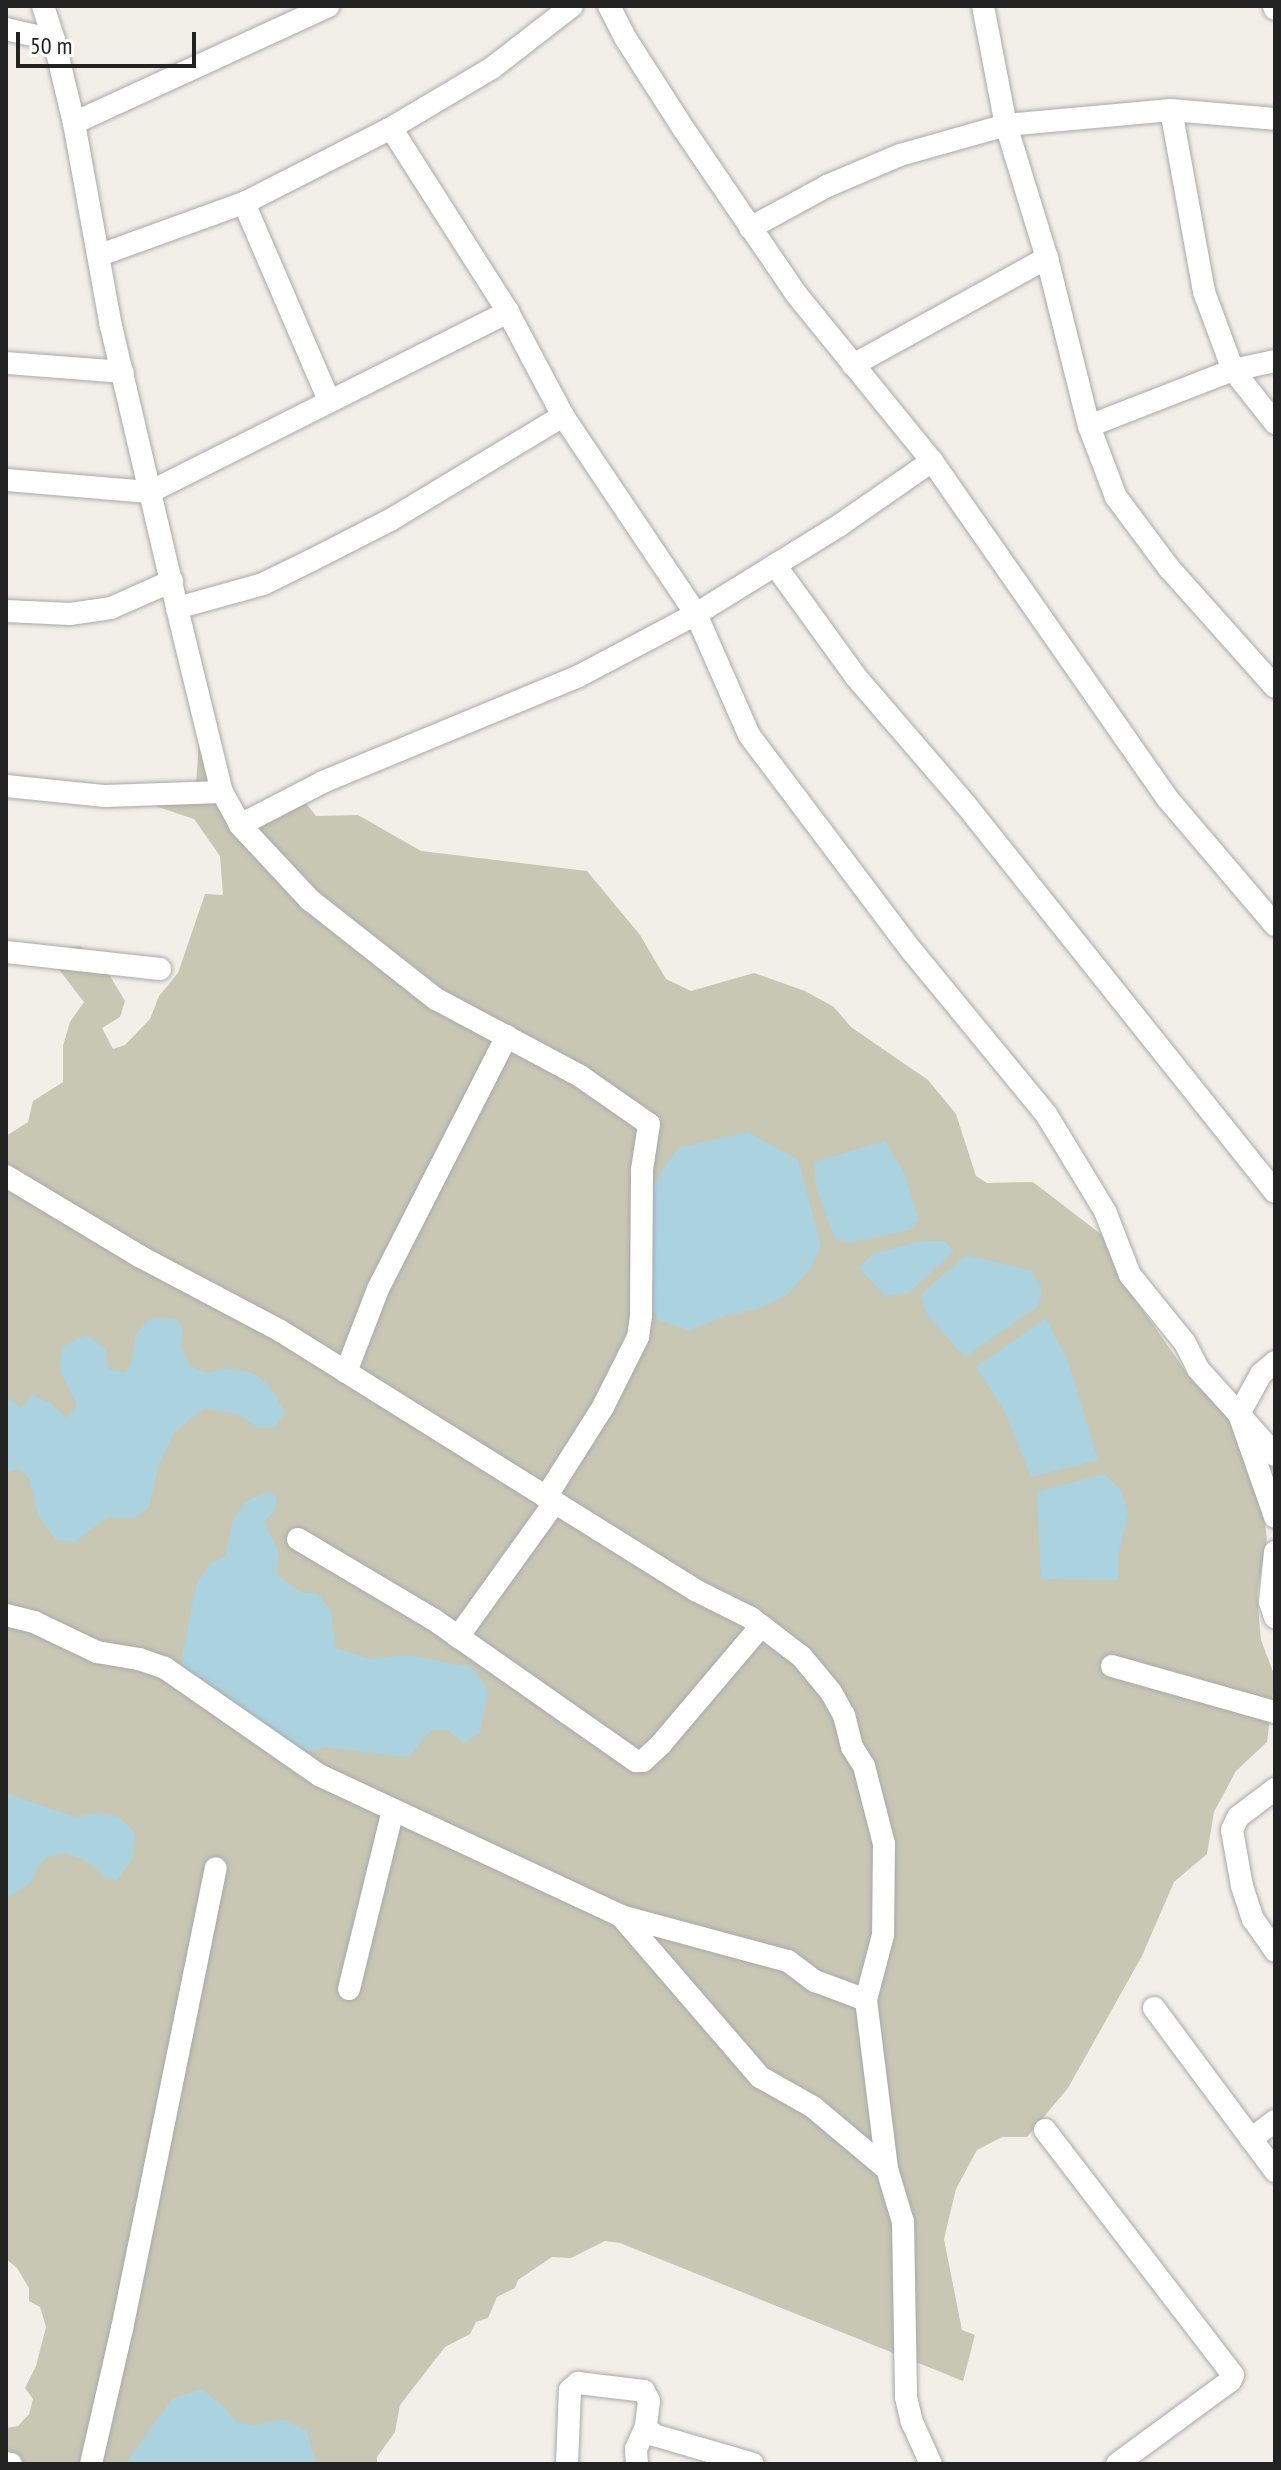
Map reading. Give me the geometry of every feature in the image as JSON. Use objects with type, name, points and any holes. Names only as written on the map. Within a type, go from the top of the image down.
[{"type":"street","points":[[43,6],[74,123],[123,372],[222,792],[240,825],[310,900],[349,933],[436,999],[608,1094],[649,1127],[642,1170],[641,1316],[638,1337],[603,1407],[550,1500],[458,1637]]},
{"type":"street","points":[[74,123],[328,6]]},
{"type":"street","points":[[100,255],[244,203],[391,128],[492,68],[572,6]]},
{"type":"street","points":[[609,6],[626,39],[797,295],[932,461],[1167,798],[1275,925]]},
{"type":"street","points":[[983,6],[1006,125],[1047,258],[1089,426],[1116,497],[1178,579],[1275,687]]},
{"type":"street","points":[[6,29],[54,40]]},
{"type":"street","points":[[750,228],[827,186],[900,155],[1006,125],[1171,110],[1275,119]]},
{"type":"street","points":[[1171,110],[1204,292],[1233,370],[1275,423]]},
{"type":"street","points":[[391,128],[508,312],[563,416],[613,486],[696,614],[749,735],[912,951],[1046,1114],[1105,1211],[1130,1275],[1185,1343],[1198,1369],[1275,1455]]},
{"type":"street","points":[[244,203],[329,400]]},
{"type":"street","points":[[853,365],[1047,258]]},
{"type":"street","points":[[6,480],[150,492],[257,441],[329,400],[508,312]]},
{"type":"street","points":[[1089,426],[1233,370],[1275,361]]},
{"type":"street","points":[[6,363],[123,372]]},
{"type":"street","points":[[177,608],[263,584],[392,519],[563,416]]},
{"type":"street","points":[[240,825],[323,782],[577,677],[696,614],[932,461]]},
{"type":"street","points":[[775,565],[856,677],[966,805],[1275,1192]]},
{"type":"street","points":[[6,611],[70,614],[111,608],[172,581]]},
{"type":"street","points":[[6,786],[105,796],[222,792]]},
{"type":"street","points":[[6,952],[160,969]]},
{"type":"street","points":[[346,1372],[378,1289],[507,1036]]},
{"type":"street","points":[[6,1176],[141,1257],[279,1330],[695,1590],[761,1626],[802,1657],[838,1702],[852,1747],[869,1781],[884,1844],[885,1899],[879,1961],[866,2000],[887,2169],[903,2222],[906,2397],[912,2422],[931,2464]]},
{"type":"street","points":[[1275,1362],[1261,1374],[1239,1414],[1275,1517]]},
{"type":"street","points":[[298,1539],[458,1637],[636,1761],[643,1761],[761,1626]]},
{"type":"street","points":[[1275,1552],[1270,1602],[1275,1617]]},
{"type":"street","points":[[6,1615],[34,1622],[97,1652],[139,1659],[165,1668],[319,1775],[621,1916],[788,1961],[815,1981],[866,2000]]},
{"type":"street","points":[[1112,1666],[1275,1712]]},
{"type":"street","points":[[1275,1789],[1238,1817],[1232,1830],[1242,1886],[1253,1919],[1275,1951]]},
{"type":"street","points":[[349,1989],[393,1810]]},
{"type":"street","points":[[91,2464],[122,2329],[216,1868]]},
{"type":"street","points":[[621,1916],[760,2077],[813,2107],[887,2169]]},
{"type":"street","points":[[1154,2008],[1275,2171]]},
{"type":"street","points":[[1251,2139],[1275,2121]]},
{"type":"street","points":[[1045,2130],[1233,2375],[1230,2381],[1117,2464]]},
{"type":"street","points":[[567,2464],[570,2390],[574,2385],[644,2391],[649,2401],[646,2427],[636,2449],[637,2464]]},
{"type":"street","points":[[646,2427],[654,2435],[678,2445],[753,2464]]},
{"type":"shaded area","points":[[202,698],[224,777],[249,824],[298,793],[316,816],[358,815],[421,851],[587,871],[640,935],[666,979],[691,991],[754,973],[805,991],[834,1007],[851,1027],[928,1080],[956,1114],[976,1176],[987,1183],[1033,1182],[1102,1235],[1133,1296],[1191,1379],[1231,1418],[1262,1500],[1267,1539],[1257,1594],[1261,1640],[1275,1677],[1267,1742],[1236,1771],[1214,1812],[1207,1854],[1174,1882],[1142,1956],[1068,2088],[1027,2137],[1002,2137],[977,2150],[956,2189],[944,2239],[962,2330],[975,2335],[963,2381],[620,2243],[605,2241],[571,2258],[552,2257],[518,2280],[515,2288],[497,2297],[488,2318],[476,2322],[470,2334],[445,2347],[400,2405],[395,2432],[377,2457],[377,2464],[6,2464],[6,2428],[18,2426],[29,2414],[33,2399],[25,2388],[36,2366],[46,2327],[40,2307],[29,2301],[29,2288],[17,2268],[6,2259],[6,1136],[28,1122],[33,1101],[63,1082],[63,1046],[70,1022],[84,1002],[46,953],[80,946],[107,971],[125,1001],[120,1017],[102,1028],[113,1049],[125,1045],[150,1019],[159,996],[178,973],[205,894],[223,895],[220,856],[194,819],[140,801],[196,784]]},
{"type":"water","points":[[748,1132],[798,1160],[821,1246],[810,1269],[787,1295],[757,1309],[725,1316],[690,1331],[658,1320],[642,1294],[639,1228],[654,1183],[678,1148]]},
{"type":"water","points":[[885,1141],[904,1172],[919,1220],[910,1230],[851,1242],[836,1240],[816,1188],[814,1162]]},
{"type":"water","points":[[922,1241],[944,1241],[954,1251],[909,1293],[885,1296],[859,1268],[872,1254]]},
{"type":"water","points":[[966,1255],[1032,1271],[1042,1290],[1038,1306],[965,1357],[928,1316],[920,1295]]},
{"type":"water","points":[[176,1318],[183,1330],[181,1347],[190,1366],[206,1373],[226,1368],[253,1373],[270,1386],[285,1413],[275,1427],[259,1428],[238,1414],[204,1408],[175,1432],[159,1464],[149,1508],[133,1518],[108,1517],[74,1542],[56,1540],[38,1515],[29,1478],[18,1469],[6,1473],[6,1397],[21,1408],[32,1395],[50,1403],[66,1418],[77,1406],[60,1370],[62,1347],[86,1335],[105,1348],[108,1369],[125,1373],[132,1360],[136,1334],[149,1319]]},
{"type":"water","points":[[1046,1318],[1068,1361],[1098,1460],[1031,1477],[1004,1410],[976,1367]]},
{"type":"water","points":[[1104,1474],[1120,1489],[1128,1513],[1118,1556],[1118,1580],[1041,1579],[1037,1492]]},
{"type":"water","points":[[266,1492],[277,1496],[275,1510],[264,1522],[279,1552],[276,1574],[302,1593],[317,1593],[331,1611],[336,1648],[370,1659],[408,1655],[473,1668],[488,1690],[480,1733],[463,1743],[448,1730],[431,1730],[409,1757],[325,1747],[295,1757],[221,1722],[209,1696],[177,1683],[196,1585],[210,1564],[225,1556],[233,1520],[245,1502]]},
{"type":"water","points":[[6,1793],[74,1817],[98,1813],[119,1817],[135,1833],[132,1860],[117,1880],[105,1878],[87,1861],[64,1853],[47,1857],[30,1883],[6,1899]]},
{"type":"water","points":[[201,2389],[224,2407],[237,2423],[254,2425],[284,2420],[307,2431],[316,2464],[125,2464],[172,2399]]}]
